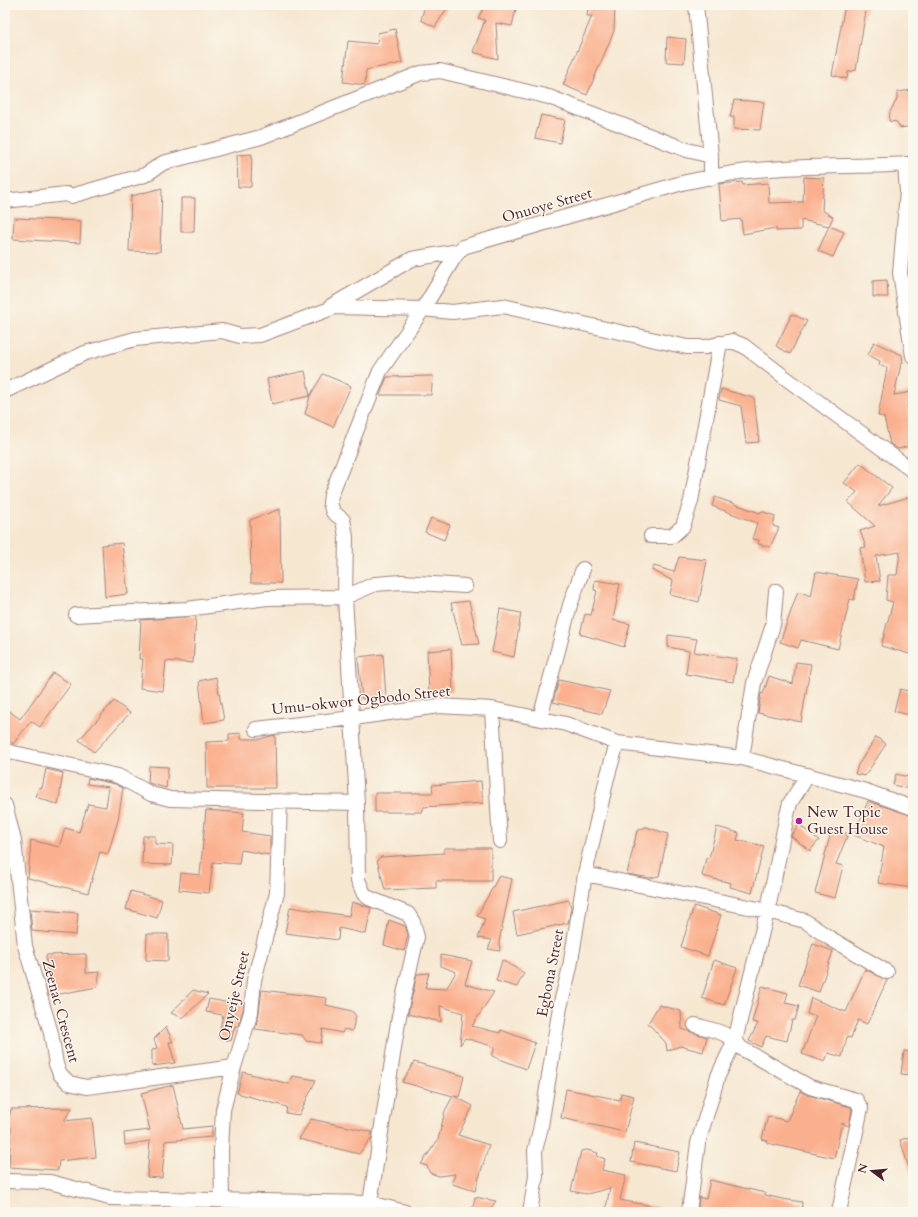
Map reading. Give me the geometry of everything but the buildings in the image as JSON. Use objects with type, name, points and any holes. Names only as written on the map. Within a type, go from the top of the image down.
[{"type":"street","points":[[696,5],[712,178]]},
{"type":"street","points":[[5,202],[66,194],[71,196],[125,182],[144,175],[163,163],[261,137],[421,73],[440,71],[549,97],[687,150],[711,156]]},
{"type":"street","points":[[909,164],[900,273],[913,356]]},
{"type":"street","name":"Onuoye Street","points":[[312,317],[412,258],[459,251],[463,247],[667,188],[756,170],[840,165],[876,167],[909,164]]},
{"type":"street","points":[[370,1203],[399,1016],[417,937],[414,922],[408,914],[368,898],[364,894],[358,880],[357,803],[345,597],[346,537],[343,520],[333,512],[330,503],[331,494],[380,372],[423,309],[459,251]]},
{"type":"street","points":[[5,391],[86,353],[135,339],[222,331],[240,336],[260,335],[312,317],[335,307],[423,309],[452,312],[503,306],[687,347],[706,348],[732,341],[744,346],[787,380],[913,471]]},
{"type":"street","points":[[651,536],[672,536],[683,526],[691,501],[720,343]]},
{"type":"street","points":[[540,718],[570,605],[583,569]]},
{"type":"street","points":[[76,614],[187,609],[267,598],[345,597],[375,584],[402,582],[465,586]]},
{"type":"street","points":[[742,758],[754,683],[773,625],[776,591]]},
{"type":"street","name":"Umu-okwor Ogbodo Street","points":[[256,729],[439,706],[492,709],[574,726],[617,743],[742,758],[866,791],[913,808]]},
{"type":"street","points":[[492,709],[500,841]]},
{"type":"street","name":"Egbona Street","points":[[530,1212],[536,1176],[535,1151],[541,1126],[560,1007],[570,967],[585,874],[607,778],[617,743]]},
{"type":"street","points":[[5,751],[118,776],[151,794],[170,799],[357,803]]},
{"type":"street","points":[[689,1212],[698,1142],[718,1076],[736,1040],[768,911],[790,803],[808,775]]},
{"type":"street","name":"Onyeije Street","points":[[222,1200],[222,1122],[225,1099],[251,1012],[254,980],[277,893],[280,801]]},
{"type":"street","name":"Zeenac Crescent","points":[[5,805],[14,840],[25,946],[51,1033],[56,1064],[64,1078],[75,1085],[87,1087],[234,1066]]},
{"type":"street","points":[[585,874],[768,911],[805,921],[828,937],[888,972]]},
{"type":"street","points":[[695,1025],[729,1035],[736,1040],[740,1048],[810,1087],[856,1100],[860,1103],[861,1108],[839,1212]]},
{"type":"street","points":[[5,1181],[50,1182],[110,1198],[370,1203],[405,1212]]},
{"type":"place","name":"New Topic Guest House","points":[[799,821]]}]
